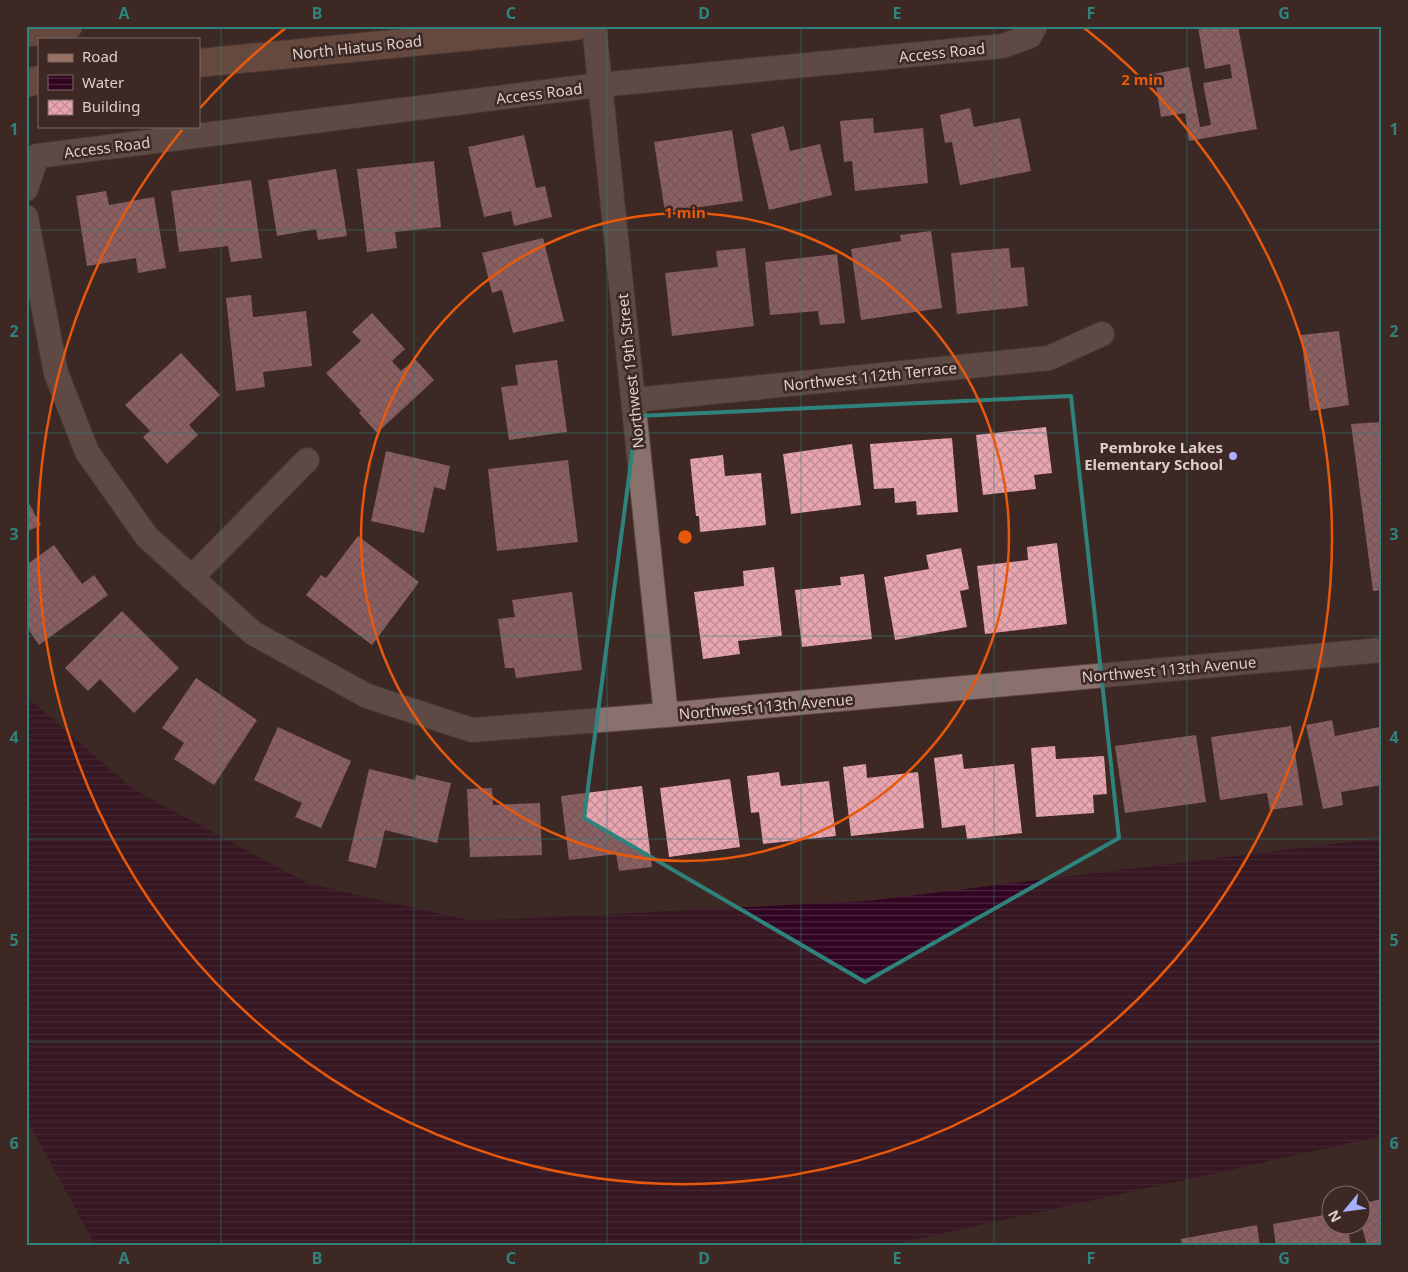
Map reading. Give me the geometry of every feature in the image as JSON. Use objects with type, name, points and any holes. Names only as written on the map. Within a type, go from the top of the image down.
[{"type":"main road","points":[[26,33],[68,26]]},
{"type":"main road","name":"North Hiatus Road","points":[[200,62],[575,26]]},
{"type":"street","name":"Northwest 19th Street","points":[[594,26],[666,715]]},
{"type":"street","name":"Access Road","points":[[26,189],[37,156],[599,85],[1003,46],[1030,36],[1034,26]]},
{"type":"street","name":"Northwest 113th Avenue","points":[[26,217],[56,373],[87,452],[147,537],[253,633],[367,696],[472,730],[666,715],[1382,650]]},
{"type":"street","name":"Northwest 112th Terrace","points":[[634,400],[1049,358],[1102,334]]},
{"type":"street","points":[[191,578],[307,460]]},
{"type":"highlighted area","points":[[1071,396],[1119,838],[865,982],[584,818],[637,416]]},
{"type":"water","points":[[26,696],[133,789],[309,884],[473,921],[867,901],[1382,838],[1382,1136],[886,1246],[96,1246],[26,1118]]},
{"type":"building","points":[[1198,26],[1238,26],[1257,129],[1189,141],[1185,113],[1161,117],[1154,74],[1189,67],[1200,127],[1211,125],[1203,83],[1232,78],[1230,64],[1205,69]]},
{"type":"building","points":[[970,108],[974,127],[1020,118],[1031,171],[960,185],[952,142],[945,143],[940,115]]},
{"type":"building","points":[[873,118],[874,133],[923,128],[928,183],[855,191],[852,161],[844,162],[840,121]]},
{"type":"building","points":[[784,126],[790,151],[820,144],[832,195],[769,210],[751,134]]},
{"type":"building","points":[[732,130],[743,201],[665,212],[654,142]]},
{"type":"building","points":[[524,135],[536,188],[545,186],[552,217],[514,226],[511,211],[484,217],[468,147]]},
{"type":"building","points":[[434,161],[441,227],[395,232],[397,248],[367,252],[357,169]]},
{"type":"building","points":[[336,169],[347,236],[318,240],[316,229],[277,236],[268,180]]},
{"type":"building","points":[[251,180],[262,258],[231,262],[228,246],[179,252],[171,191]]},
{"type":"building","points":[[106,191],[109,205],[154,197],[166,268],[138,273],[136,258],[87,266],[76,196]]},
{"type":"building","points":[[931,231],[942,308],[861,320],[851,249],[901,241],[900,235]]},
{"type":"building","points":[[543,238],[564,321],[513,333],[502,290],[492,293],[482,253]]},
{"type":"building","points":[[745,248],[754,326],[672,336],[665,273],[718,267],[716,251]]},
{"type":"building","points":[[1009,248],[1011,268],[1024,267],[1028,306],[957,314],[951,253]]},
{"type":"building","points":[[837,254],[845,323],[820,325],[818,311],[770,315],[765,262]]},
{"type":"building","points":[[251,295],[253,317],[306,311],[312,366],[263,372],[265,387],[236,391],[226,298]]},
{"type":"building","points":[[372,313],[405,349],[392,361],[401,371],[415,359],[434,380],[377,433],[359,413],[361,411],[326,373],[361,341],[352,332]]},
{"type":"building","points":[[1339,331],[1349,405],[1310,411],[1301,335]]},
{"type":"building","points":[[181,353],[220,395],[189,425],[198,435],[167,464],[143,437],[150,431],[125,405]]},
{"type":"building","points":[[557,360],[567,432],[509,440],[501,387],[518,385],[515,365]]},
{"type":"building","points":[[1382,422],[1382,590],[1373,591],[1351,424]]},
{"type":"building","points":[[1046,427],[1052,473],[1034,475],[1036,489],[983,495],[976,435]]},
{"type":"building","points":[[952,438],[958,512],[917,515],[916,501],[895,503],[894,488],[874,489],[870,444]]},
{"type":"building","points":[[852,444],[861,505],[791,514],[783,454]]},
{"type":"building","points":[[386,451],[450,466],[445,490],[434,487],[424,533],[371,521]]},
{"type":"building","points":[[723,455],[725,476],[761,473],[766,525],[700,532],[699,516],[696,516],[690,459]]},
{"type":"building","points":[[568,460],[578,542],[497,551],[488,469]]},
{"type":"building","points":[[26,498],[41,525],[26,532]]},
{"type":"building","points":[[358,536],[419,582],[372,645],[306,595],[321,575],[326,578]]},
{"type":"building","points":[[1057,543],[1067,624],[985,634],[977,566],[1028,560],[1027,547]]},
{"type":"building","points":[[54,545],[82,584],[94,575],[108,595],[39,645],[26,626],[26,565]]},
{"type":"building","points":[[961,548],[969,589],[960,591],[967,627],[895,640],[884,577],[929,569],[926,555]]},
{"type":"building","points":[[774,567],[782,636],[738,641],[740,654],[703,659],[694,592],[744,586],[743,571]]},
{"type":"building","points":[[864,574],[872,639],[802,647],[795,590],[841,585],[840,577]]},
{"type":"building","points":[[572,592],[582,670],[516,678],[514,668],[505,668],[498,619],[515,617],[512,600]]},
{"type":"building","points":[[122,611],[179,668],[134,713],[100,679],[88,691],[65,668]]},
{"type":"building","points":[[196,678],[257,720],[214,785],[174,759],[184,743],[162,728]]},
{"type":"building","points":[[1332,720],[1335,736],[1379,727],[1382,739],[1382,785],[1341,792],[1343,805],[1323,809],[1306,725]]},
{"type":"building","points":[[1291,726],[1303,805],[1270,810],[1267,793],[1220,800],[1211,737]]},
{"type":"building","points":[[278,727],[351,761],[321,828],[295,817],[302,803],[254,780]]},
{"type":"building","points":[[1196,735],[1206,802],[1125,813],[1115,746]]},
{"type":"building","points":[[1055,746],[1056,759],[1104,756],[1107,794],[1093,795],[1094,813],[1036,817],[1031,748]]},
{"type":"building","points":[[962,754],[964,769],[1014,764],[1022,833],[967,839],[965,825],[942,828],[934,758]]},
{"type":"building","points":[[866,764],[867,778],[918,772],[924,828],[851,836],[843,767]]},
{"type":"building","points":[[369,769],[415,780],[416,775],[451,783],[437,843],[385,830],[376,868],[348,861]]},
{"type":"building","points":[[779,772],[781,786],[829,781],[836,836],[763,844],[759,812],[751,813],[747,776]]},
{"type":"building","points":[[730,779],[740,847],[669,857],[660,788]]},
{"type":"building","points":[[642,786],[652,867],[619,871],[616,854],[569,860],[561,796]]},
{"type":"building","points":[[492,788],[493,805],[540,803],[542,855],[470,857],[467,789]]},
{"type":"building","points":[[1382,1199],[1382,1246],[1367,1246],[1364,1234],[1370,1234],[1370,1202]]},
{"type":"building","points":[[1320,1216],[1320,1234],[1349,1234],[1351,1246],[1276,1246],[1273,1224]]},
{"type":"building","points":[[1257,1225],[1260,1246],[1182,1246],[1181,1239]]},
{"type":"place","name":"Pembroke Lakes Elementary School","points":[[1233,456]]}]
